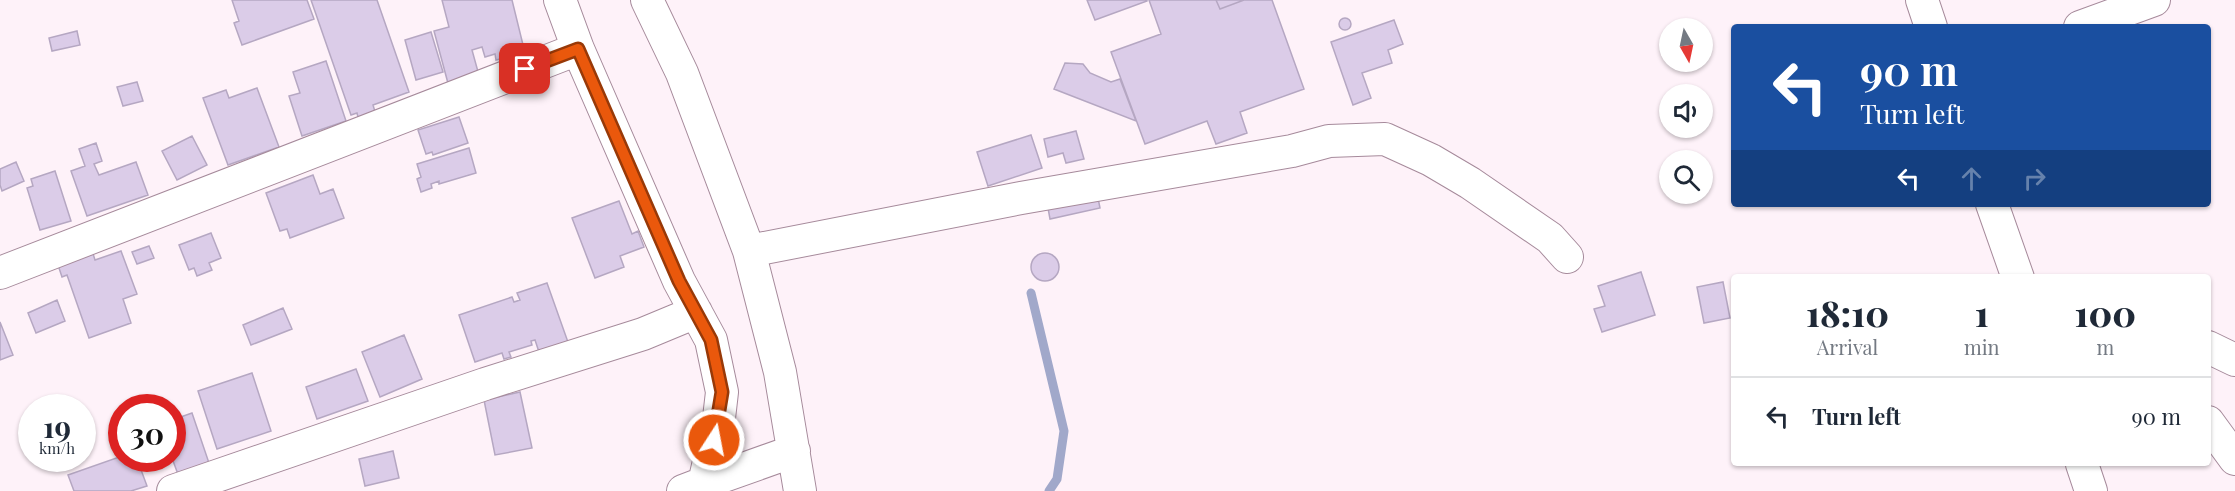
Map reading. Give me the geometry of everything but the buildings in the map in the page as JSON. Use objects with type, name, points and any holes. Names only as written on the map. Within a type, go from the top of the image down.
[{"type":"street","points":[[560,0],[578,49],[679,281],[711,340],[722,392],[719,418],[694,487]]},
{"type":"street","points":[[647,0],[682,73],[749,251],[780,372],[800,491]]},
{"type":"street","points":[[1922,0],[1930,24]]},
{"type":"street","points":[[2088,24],[2154,0]]},
{"type":"street","points":[[0,273],[578,49]]},
{"type":"street","points":[[749,251],[1021,198],[1292,151],[1329,141],[1385,139],[1431,160],[1470,183],[1550,238],[1567,257]]},
{"type":"street","points":[[1993,207],[2015,268],[2029,274]]},
{"type":"street","points":[[173,491],[485,384],[643,334],[696,312]]},
{"type":"street","points":[[2211,348],[2235,360]]},
{"type":"street","points":[[2211,426],[2235,459]]},
{"type":"street","points":[[694,487],[794,451]]},
{"type":"street","points":[[2083,466],[2091,491]]},
{"type":"waterway","points":[[1031,293],[1064,431],[1057,479],[1049,491]]},
{"type":"route","points":[[525,69],[578,49],[679,281],[711,340],[722,392],[714,440]]}]
